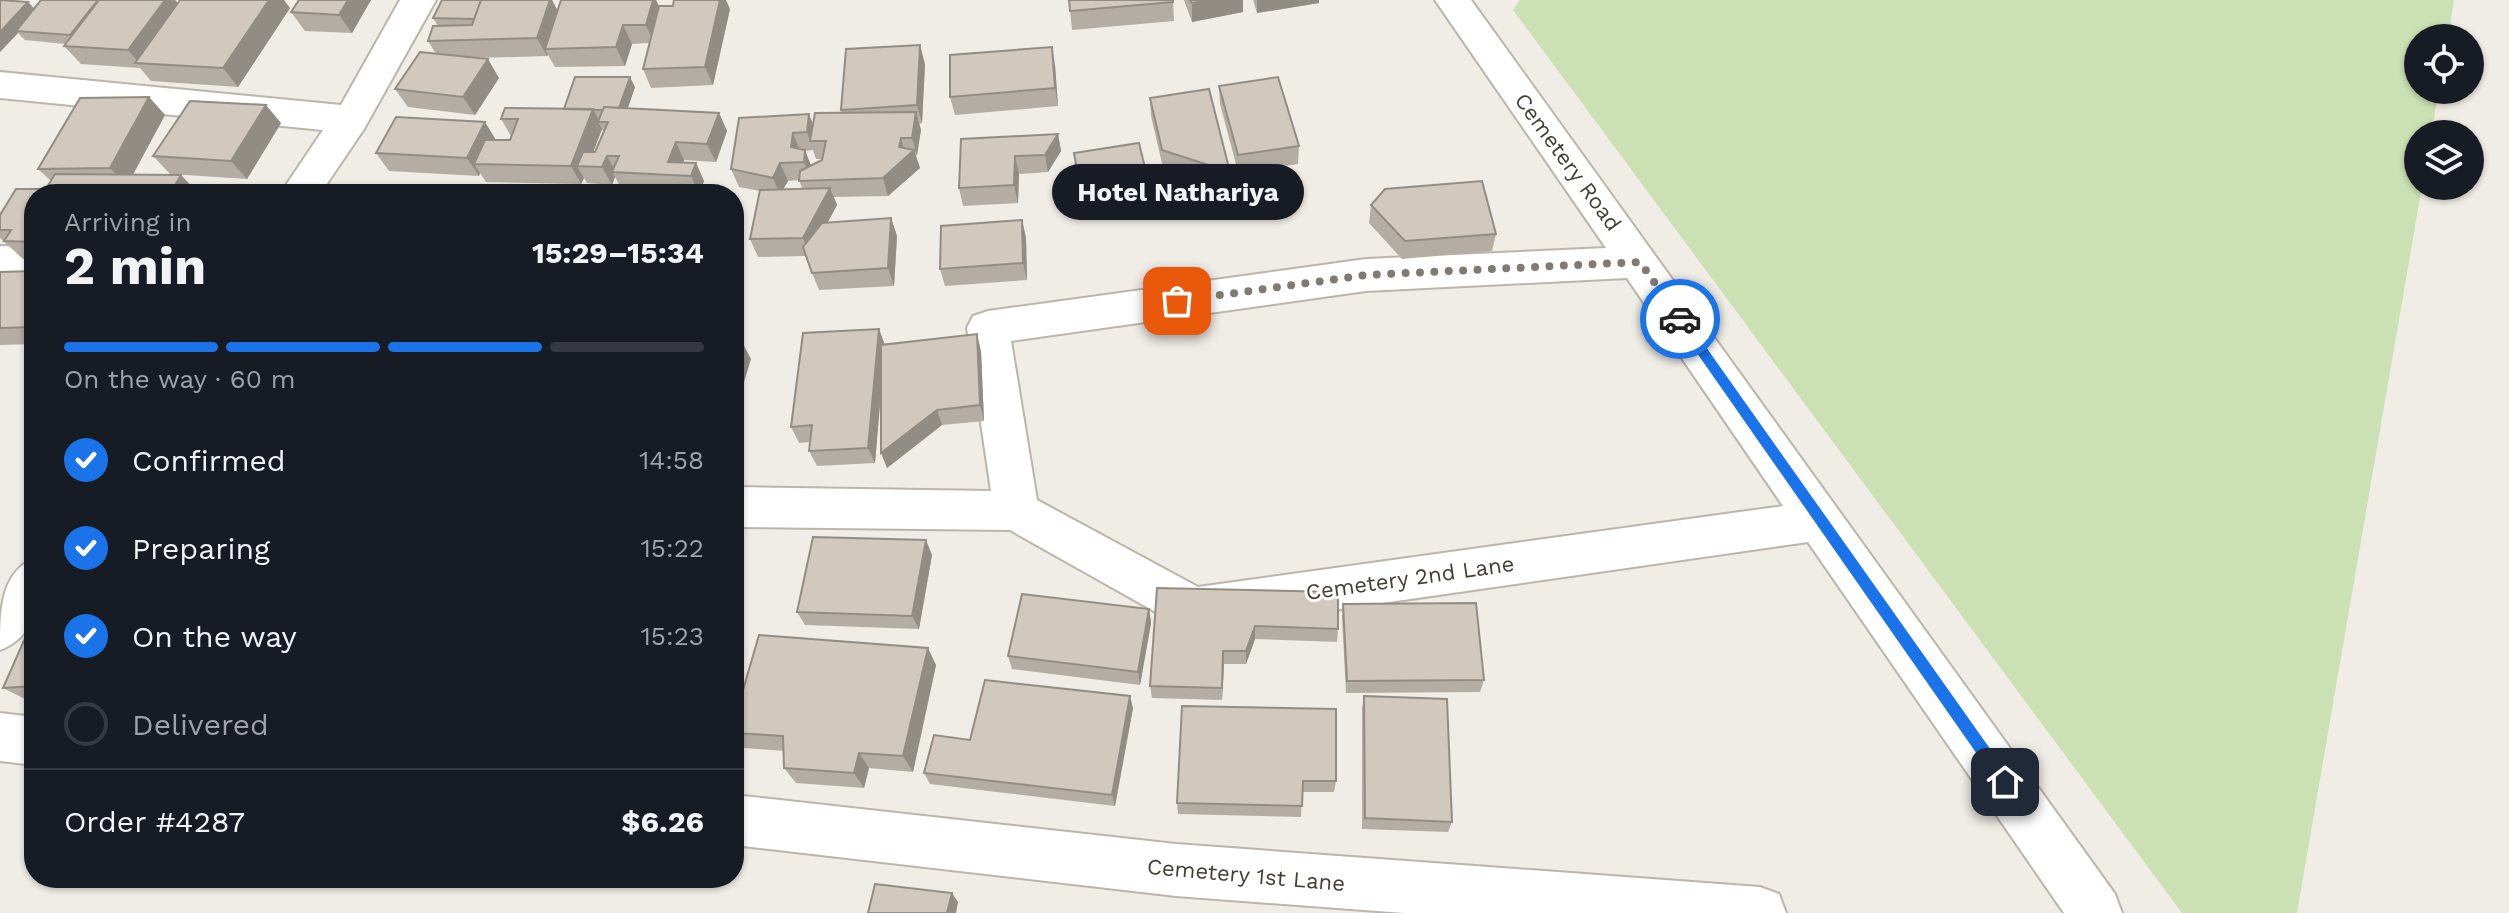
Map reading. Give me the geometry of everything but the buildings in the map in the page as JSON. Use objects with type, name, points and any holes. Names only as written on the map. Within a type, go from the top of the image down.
[{"type":"street","points":[[306,184],[351,119],[418,0]]},
{"type":"street","name":"Cemetery Road","points":[[1453,0],[2096,913]]},
{"type":"street","points":[[0,85],[351,119]]},
{"type":"street","points":[[0,262],[24,263]]},
{"type":"street","points":[[1016,511],[988,328],[1366,275],[1640,262]]},
{"type":"street","name":"Cemetery 2nd Lane","points":[[744,507],[1016,511],[1194,609],[1822,520]]},
{"type":"street","points":[[0,737],[24,740]]},
{"type":"street","name":"Cemetery 1st Lane","points":[[744,821],[1176,870],[1760,913]]},
{"type":"green space","points":[[1520,0],[2454,0],[2450,24],[2404,24],[2404,104],[2436,104],[2434,120],[2404,120],[2404,200],[2420,200],[2297,913],[2182,913],[1513,10]]},
{"type":"way so far","points":[[1177,301],[1366,275],[1640,262],[1680,319]]},
{"type":"place","name":"Hotel Nathariya","points":[[1177,301]]},
{"type":"route","points":[[1680,319],[2005,782]]}]
